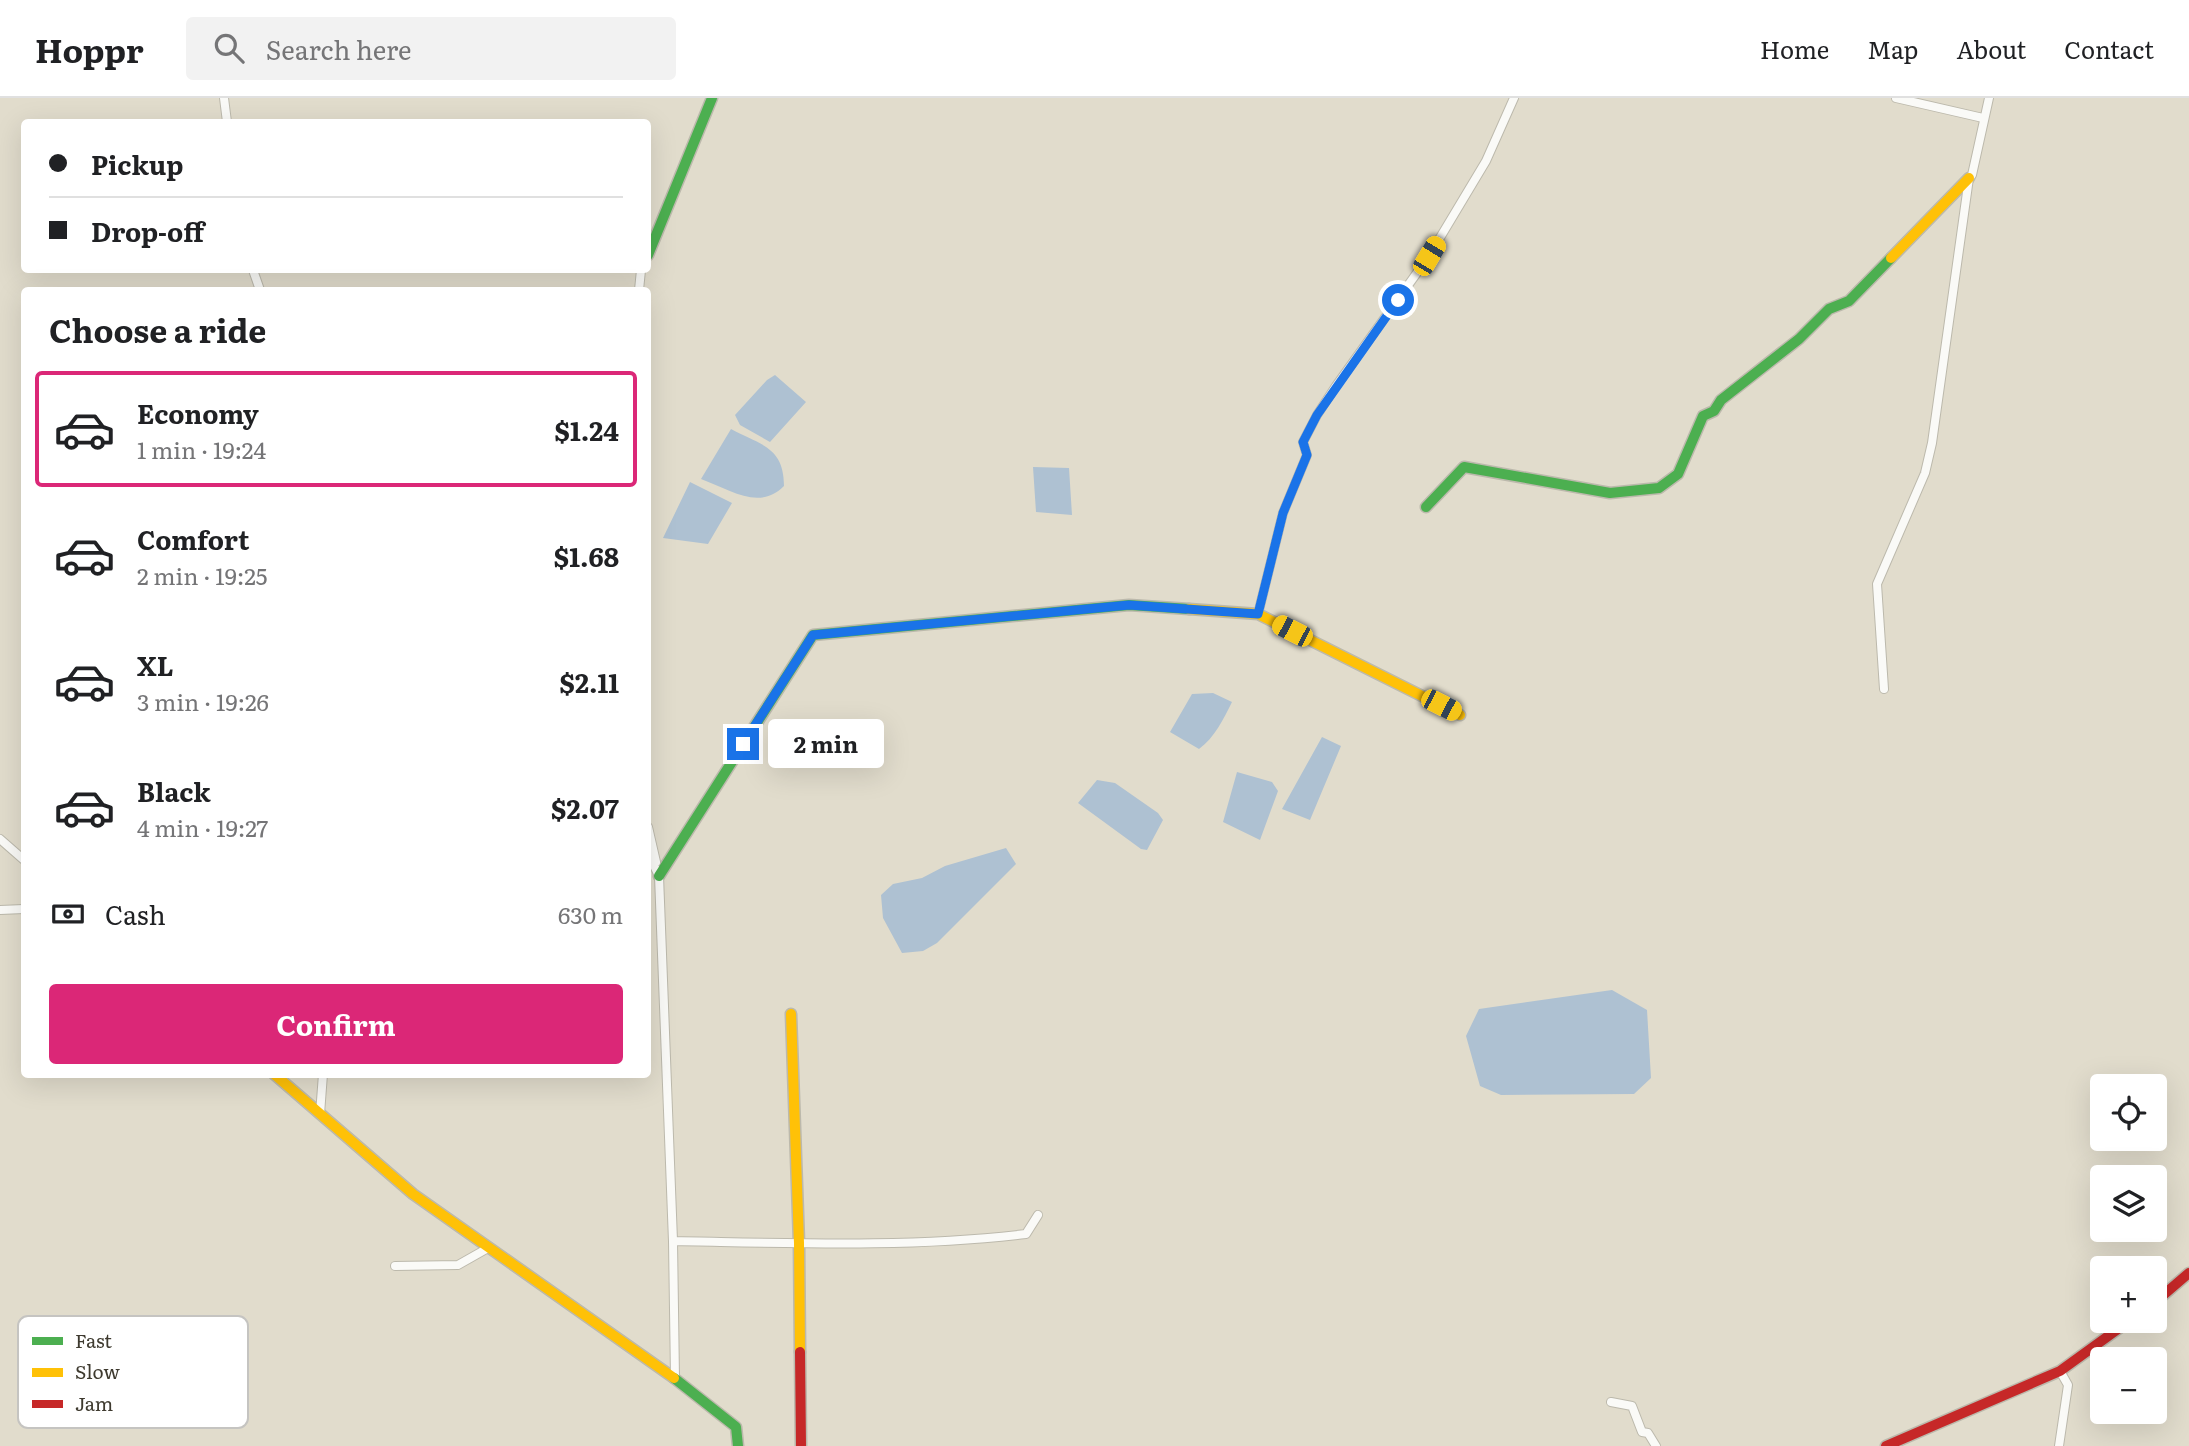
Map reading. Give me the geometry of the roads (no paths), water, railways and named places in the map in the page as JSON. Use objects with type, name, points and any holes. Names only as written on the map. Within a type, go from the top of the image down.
[{"type":"street","points":[[224,98],[226,119]]},
{"type":"street","points":[[651,248],[712,98]]},
{"type":"street","points":[[1258,614],[1283,513],[1307,455],[1303,442],[1336,386],[1429,256],[1486,161],[1514,98]]},
{"type":"street","points":[[1896,98],[1983,118]]},
{"type":"street","points":[[1426,507],[1464,467],[1610,493],[1659,488],[1678,474],[1703,416],[1714,411],[1721,400],[1798,339],[1829,309],[1849,301],[1969,178],[1989,98]]},
{"type":"street","points":[[1884,690],[1877,584],[1926,473],[1969,178]]},
{"type":"street","points":[[659,876],[813,635],[1129,605],[1258,614],[1460,715]]},
{"type":"street","points":[[0,839],[21,857]]},
{"type":"street","points":[[651,840],[659,876],[673,1241],[675,1378]]},
{"type":"street","points":[[651,859],[659,876]]},
{"type":"street","points":[[0,910],[21,909]]},
{"type":"street","points":[[791,1014],[799,1243],[801,1446]]},
{"type":"street","points":[[279,1078],[413,1194],[675,1378],[736,1427],[738,1446]]},
{"type":"street","points":[[320,1114],[323,1078]]},
{"type":"street","points":[[673,1241],[799,1243],[978,1240],[1026,1234],[1038,1215]]},
{"type":"street","points":[[395,1266],[458,1265],[488,1248]]},
{"type":"street","points":[[2167,1292],[2189,1273]]},
{"type":"street","points":[[1886,1446],[2060,1371],[2112,1333]]},
{"type":"street","points":[[2059,1446],[2068,1385],[2060,1371]]},
{"type":"street","points":[[1611,1402],[1632,1406],[1642,1432],[1648,1433],[1656,1446]]},
{"type":"water","points":[[775,375],[806,402],[770,442],[740,425],[735,415],[767,380]]},
{"type":"water","points":[[731,429],[761,444],[775,455],[783,473],[784,486],[765,497],[755,498],[734,493],[701,479]]},
{"type":"water","points":[[1033,467],[1069,468],[1072,515],[1036,512]]},
{"type":"water","points":[[690,482],[732,503],[708,544],[663,538]]},
{"type":"water","points":[[1213,693],[1232,702],[1218,728],[1205,744],[1199,749],[1170,732],[1192,694]]},
{"type":"water","points":[[1322,737],[1341,746],[1310,820],[1282,809]]},
{"type":"water","points":[[1237,772],[1272,782],[1278,791],[1260,840],[1223,822]]},
{"type":"water","points":[[1097,780],[1115,783],[1158,813],[1163,820],[1147,850],[1141,849],[1078,803]]},
{"type":"water","points":[[1006,848],[1016,864],[937,943],[923,951],[902,953],[883,918],[881,895],[893,884],[922,878],[945,866]]},
{"type":"water","points":[[1612,990],[1647,1010],[1651,1078],[1634,1094],[1501,1095],[1480,1086],[1466,1036],[1479,1009]]}]
